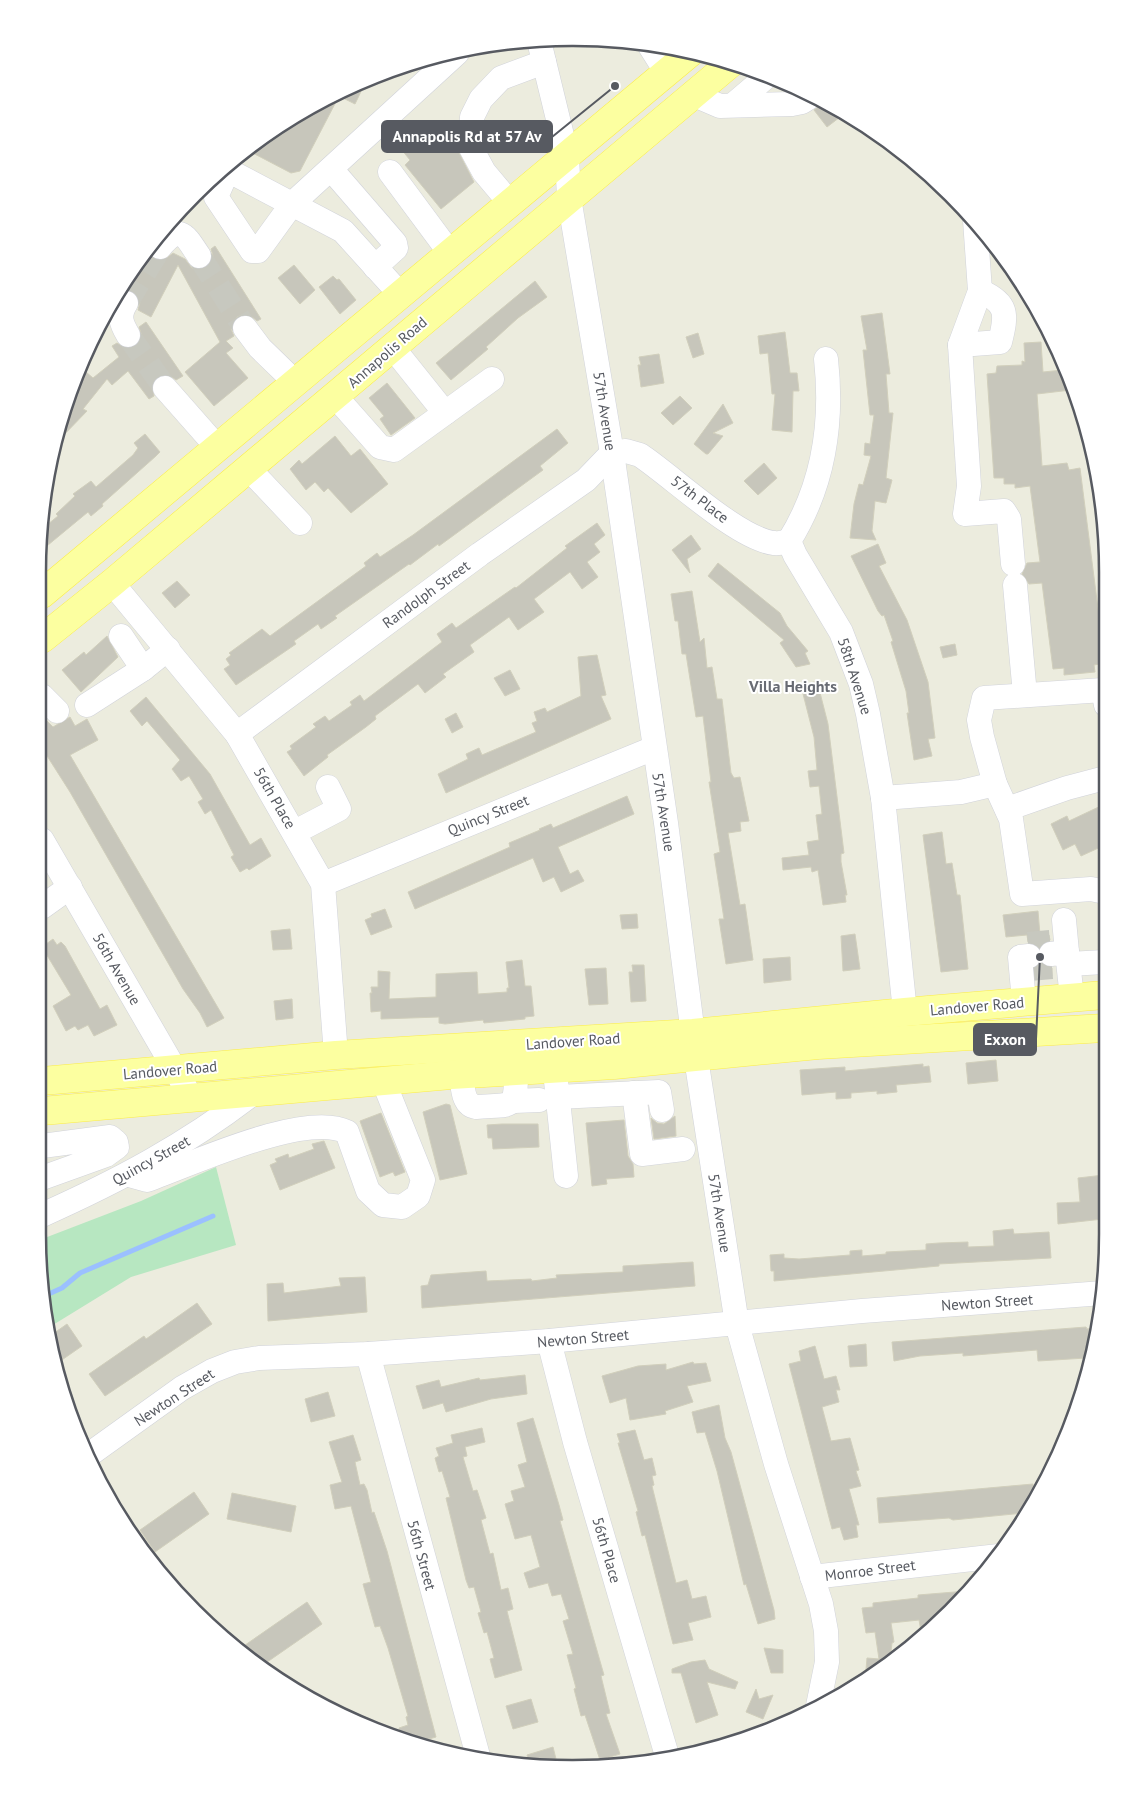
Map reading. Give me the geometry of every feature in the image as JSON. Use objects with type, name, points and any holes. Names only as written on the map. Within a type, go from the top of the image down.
[{"type":"main road","points":[[46,591],[684,58]]},
{"type":"main road","name":"Annapolis Road","points":[[46,636],[393,348],[724,69]]},
{"type":"main road","name":"Landover Road","points":[[46,1111],[252,1094],[383,1080],[642,1063],[694,1046],[905,1012],[1099,996]]},
{"type":"main road","name":"Landover Road","points":[[46,1081],[336,1055],[694,1046],[828,1045],[1099,1028]]},
{"type":"street","points":[[510,203],[484,172],[470,148],[472,117],[480,99],[501,78],[541,51]]},
{"type":"street","name":"57th Avenue","points":[[541,51],[567,156],[569,198],[612,452],[666,823],[694,1046],[737,1324],[774,1455],[812,1577]]},
{"type":"street","points":[[654,53],[667,73]]},
{"type":"street","points":[[400,294],[343,231],[292,204],[448,61]]},
{"type":"street","points":[[733,105],[761,81]]},
{"type":"street","points":[[692,94],[720,106],[792,104],[804,101]]},
{"type":"street","points":[[331,169],[395,243],[396,248],[375,267]]},
{"type":"street","points":[[390,172],[450,253]]},
{"type":"street","points":[[160,247],[169,236],[174,233],[181,233],[187,237],[199,256]]},
{"type":"street","points":[[976,236],[980,291],[960,345],[969,486],[965,514],[1004,510],[1009,519],[1025,695]]},
{"type":"street","points":[[960,345],[1000,342],[1005,325],[1004,308],[997,298],[980,291]]},
{"type":"street","points":[[126,303],[120,312],[121,324],[128,335]]},
{"type":"street","points":[[245,328],[260,348],[295,382]]},
{"type":"street","points":[[393,348],[445,413]]},
{"type":"street","points":[[789,541],[810,502],[826,445],[829,410],[826,359]]},
{"type":"street","points":[[335,396],[380,447],[394,450],[492,379]]},
{"type":"street","points":[[165,388],[217,447]]},
{"type":"street","name":"57th Place","points":[[612,452],[626,451],[640,455],[740,528],[762,540],[775,544],[789,541]]},
{"type":"street","name":"Randolph Street","points":[[238,734],[480,554],[586,480],[612,452]]},
{"type":"street","points":[[248,468],[300,523]]},
{"type":"street","name":"58th Avenue","points":[[789,541],[795,555],[841,632],[861,684],[883,798],[905,1012]]},
{"type":"street","name":"56th Place","points":[[112,583],[238,734],[323,884],[336,1055]]},
{"type":"street","points":[[121,636],[143,669]]},
{"type":"street","points":[[87,706],[143,669],[168,649]]},
{"type":"street","points":[[1099,690],[984,698],[979,720],[995,784],[1011,819],[1022,894],[1091,889],[1099,891]]},
{"type":"street","name":"Quincy Street","points":[[323,884],[654,748]]},
{"type":"street","points":[[1007,809],[1067,788],[1099,780]]},
{"type":"street","points":[[883,798],[961,792],[995,784]]},
{"type":"street","points":[[295,832],[342,816],[328,787]]},
{"type":"street","name":"56th Avenue","points":[[46,847],[192,1099]]},
{"type":"street","points":[[46,903],[70,887]]},
{"type":"street","points":[[1024,1002],[1044,956],[1064,920]]},
{"type":"street","points":[[1044,956],[1099,962]]},
{"type":"street","points":[[1044,956],[1072,998]]},
{"type":"street","points":[[642,1063],[640,1093],[642,1154],[683,1149]]},
{"type":"street","points":[[600,1066],[602,1094]]},
{"type":"street","points":[[555,1069],[548,1098],[566,1176]]},
{"type":"street","points":[[514,1101],[516,1097],[516,1071]]},
{"type":"street","points":[[461,1074],[466,1101],[471,1107],[548,1098],[659,1092],[662,1110]]},
{"type":"street","points":[[129,1175],[147,1180],[269,1135],[306,1127],[336,1126],[347,1132],[368,1191],[383,1205],[402,1207],[418,1196],[423,1180],[383,1080]]},
{"type":"street","name":"Quincy Street","points":[[46,1214],[129,1175],[216,1122],[252,1094]]},
{"type":"street","points":[[46,1145],[110,1137],[116,1142],[117,1147],[106,1155],[46,1177]]},
{"type":"street","name":"Newton Street","points":[[94,1451],[182,1388],[212,1371],[235,1362],[259,1358],[368,1354],[549,1341],[862,1311],[1095,1294]]},
{"type":"street","name":"56th Place","points":[[549,1341],[575,1442],[666,1751]]},
{"type":"street","name":"56th Street","points":[[368,1354],[477,1751]]},
{"type":"street","name":"Monroe Street","points":[[820,1697],[827,1662],[826,1631],[812,1577],[987,1557]]},
{"type":"green space","points":[[216,1167],[236,1245],[131,1277],[54,1324],[47,1268],[46,1237],[141,1201]]},
{"type":"building","points":[[361,91],[355,104],[345,99]]},
{"type":"building","points":[[335,104],[300,171],[291,173],[254,154],[309,117]]},
{"type":"building","points":[[817,107],[838,118],[827,127],[814,110]]},
{"type":"building","points":[[427,127],[436,138],[443,132],[458,151],[474,182],[441,209],[405,165],[410,160],[401,149]]},
{"type":"building","points":[[215,246],[261,319],[257,321],[251,316],[244,314],[237,317],[233,322],[231,329],[234,336],[226,341],[233,348],[226,353],[248,378],[214,406],[185,372],[220,342],[178,265],[151,317],[138,310],[140,302],[133,291],[128,291],[151,258],[156,260],[164,260],[173,253],[185,259],[192,268],[199,270],[206,268],[211,263],[213,256],[211,249]]},
{"type":"building","points":[[294,265],[315,290],[300,304],[278,278]]},
{"type":"building","points":[[333,276],[337,280],[339,279],[356,300],[340,314],[319,287]]},
{"type":"building","points":[[535,281],[547,297],[518,318],[486,347],[488,349],[451,380],[436,363]]},
{"type":"building","points":[[882,313],[890,374],[886,374],[889,413],[893,413],[886,478],[892,480],[886,503],[875,501],[872,531],[876,540],[850,538],[854,504],[859,484],[863,485],[871,456],[864,455],[865,443],[870,444],[874,415],[870,415],[863,350],[867,350],[861,316]]},
{"type":"building","points":[[146,322],[183,376],[176,380],[169,375],[156,377],[152,384],[154,396],[149,399],[128,371],[112,385],[107,379],[83,409],[87,411],[65,434],[85,373],[93,378],[119,357],[112,346],[117,343],[127,349],[135,347],[142,336],[139,327]]},
{"type":"building","points":[[785,332],[790,373],[797,373],[799,391],[793,391],[792,432],[772,430],[775,394],[772,394],[768,353],[760,354],[758,336]]},
{"type":"building","points":[[698,333],[704,354],[693,358],[686,337]]},
{"type":"building","points":[[1041,342],[1043,372],[1059,370],[1066,391],[1037,394],[1042,466],[1067,463],[1069,470],[1080,468],[1099,616],[1099,664],[1094,665],[1095,672],[1064,675],[1064,668],[1053,669],[1042,583],[1029,584],[1022,574],[1027,563],[1040,562],[1030,486],[1015,488],[1015,484],[1004,484],[1004,478],[994,478],[987,374],[996,373],[997,366],[1022,365],[1022,361],[1025,362],[1024,343]]},
{"type":"building","points":[[659,354],[664,383],[641,387],[638,365],[641,365],[639,357]]},
{"type":"building","points":[[387,383],[415,418],[391,435],[380,419],[384,416],[369,398]]},
{"type":"building","points":[[680,396],[692,408],[673,425],[661,413]]},
{"type":"building","points":[[723,404],[733,423],[713,433],[723,436],[706,454],[694,444]]},
{"type":"building","points":[[557,429],[568,443],[540,466],[543,470],[439,546],[438,544],[335,616],[337,618],[321,629],[318,624],[294,641],[296,644],[236,685],[224,669],[230,665],[226,659],[231,655],[229,653],[262,629],[270,636],[366,566],[364,563],[377,553],[380,557],[413,535]]},
{"type":"building","points":[[145,434],[160,452],[91,516],[88,512],[47,546],[49,524],[58,516],[56,514],[75,496],[73,494],[91,481],[96,487],[133,455],[138,448],[134,443]]},
{"type":"building","points":[[335,436],[351,456],[360,449],[388,484],[351,513],[328,488],[324,492],[315,482],[306,490],[290,469],[299,460],[302,464]]},
{"type":"building","points":[[764,463],[777,478],[758,495],[744,481]]},
{"type":"building","points":[[597,523],[605,535],[594,544],[600,552],[587,562],[598,577],[582,589],[570,572],[534,599],[544,612],[518,630],[509,617],[470,645],[474,652],[443,674],[446,677],[425,693],[418,684],[375,716],[376,719],[327,755],[328,757],[304,776],[287,752],[292,749],[290,746],[316,727],[313,724],[325,716],[329,721],[352,705],[350,702],[360,695],[364,701],[442,642],[437,634],[452,623],[456,628],[516,588],[567,548],[565,546]]},
{"type":"building","points":[[691,535],[701,549],[687,559],[690,573],[672,550]]},
{"type":"building","points":[[878,544],[886,563],[879,566],[907,620],[928,682],[935,738],[928,739],[932,756],[914,760],[907,713],[909,713],[906,691],[891,642],[893,641],[884,615],[882,616],[878,611],[851,556]]},
{"type":"building","points":[[718,563],[780,613],[787,626],[808,651],[805,653],[810,664],[796,667],[780,643],[784,640],[708,576]]},
{"type":"building","points":[[177,581],[190,595],[175,608],[162,593]]},
{"type":"building","points":[[692,591],[700,642],[704,638],[707,668],[712,667],[717,699],[722,699],[731,773],[734,778],[740,777],[749,821],[740,822],[741,831],[728,833],[740,905],[745,904],[753,960],[726,964],[719,919],[724,919],[714,854],[720,852],[709,782],[711,782],[703,716],[696,717],[686,654],[682,654],[678,621],[675,621],[671,594]]},
{"type":"building","points":[[107,636],[118,657],[81,692],[62,670],[84,652],[86,655]]},
{"type":"building","points":[[955,644],[957,655],[943,658],[940,647]]},
{"type":"building","points":[[597,655],[606,695],[601,696],[611,719],[446,793],[438,774],[468,759],[466,754],[479,748],[482,755],[536,732],[532,723],[537,721],[534,712],[545,708],[547,712],[581,696],[578,657]]},
{"type":"building","points":[[510,670],[520,689],[505,696],[494,678]]},
{"type":"building","points":[[817,681],[828,724],[844,853],[841,854],[841,862],[847,895],[845,895],[846,902],[823,905],[818,870],[812,872],[811,867],[783,870],[782,858],[809,855],[807,842],[819,840],[816,815],[822,814],[819,786],[810,787],[808,771],[817,770],[814,737],[801,686]]},
{"type":"building","points":[[146,697],[210,774],[250,845],[261,838],[271,856],[249,870],[247,868],[240,872],[231,857],[234,855],[211,810],[205,814],[198,802],[203,799],[189,776],[181,781],[172,769],[180,760],[147,721],[142,726],[130,711]]},
{"type":"building","points":[[456,713],[463,727],[452,733],[445,719]]},
{"type":"building","points":[[70,717],[75,726],[87,719],[98,740],[70,755],[224,1018],[207,1027],[200,1013],[183,989],[70,792],[46,754],[46,720],[53,727]]},
{"type":"building","points":[[627,796],[634,814],[558,847],[570,874],[578,870],[584,881],[561,892],[554,877],[543,882],[533,858],[415,909],[408,892],[510,847],[509,843],[539,829],[551,824],[553,828]]},
{"type":"building","points":[[1099,807],[1099,848],[1081,856],[1075,844],[1063,850],[1051,824],[1067,816],[1069,821]]},
{"type":"building","points":[[942,832],[946,864],[952,863],[957,895],[960,895],[968,969],[941,972],[923,835]]},
{"type":"building","points":[[385,909],[392,927],[371,935],[365,920],[372,917],[371,914]]},
{"type":"building","points":[[1038,911],[1040,935],[1049,935],[1050,940],[1039,947],[1028,942],[1027,935],[1006,937],[1003,915]]},
{"type":"building","points":[[637,914],[638,928],[622,929],[620,915]]},
{"type":"building","points":[[290,929],[292,949],[273,950],[271,931]]},
{"type":"building","points":[[855,934],[860,969],[843,971],[841,936]]},
{"type":"building","points":[[53,939],[57,945],[61,942],[65,946],[100,1009],[107,1005],[117,1025],[94,1036],[88,1025],[78,1030],[75,1026],[66,1031],[53,1006],[71,995],[46,954],[46,944]]},
{"type":"building","points":[[790,957],[791,980],[764,983],[763,959]]},
{"type":"building","points":[[522,960],[525,986],[531,986],[534,1016],[525,1017],[525,1019],[484,1023],[483,1020],[445,1024],[439,1023],[439,1017],[381,1019],[381,1011],[371,1012],[371,987],[378,987],[378,971],[390,972],[389,999],[436,997],[436,974],[477,972],[478,994],[507,992],[507,988],[509,988],[506,962]]},
{"type":"building","points":[[1041,963],[1052,968],[1052,976],[1036,977],[1035,968]]},
{"type":"building","points":[[632,965],[644,965],[646,1001],[631,1002],[629,972],[633,972]]},
{"type":"building","points":[[606,968],[608,1004],[589,1005],[585,969]]},
{"type":"building","points":[[292,999],[293,1018],[276,1020],[274,1001]]},
{"type":"building","points":[[996,1060],[998,1081],[968,1084],[966,1063]]},
{"type":"building","points":[[923,1064],[923,1067],[929,1066],[931,1082],[896,1085],[897,1092],[877,1094],[877,1091],[851,1093],[851,1098],[836,1099],[836,1092],[802,1095],[800,1070],[845,1067],[845,1071]]},
{"type":"building","points":[[446,1104],[450,1105],[467,1174],[440,1180],[423,1112]]},
{"type":"building","points":[[381,1113],[405,1172],[395,1176],[393,1172],[380,1177],[360,1121]]},
{"type":"building","points":[[675,1116],[676,1136],[654,1139],[651,1118],[657,1123],[664,1124]]},
{"type":"building","points":[[624,1120],[628,1156],[633,1164],[634,1177],[606,1179],[607,1184],[592,1186],[586,1123]]},
{"type":"building","points":[[538,1124],[539,1147],[493,1149],[492,1138],[488,1138],[487,1125]]},
{"type":"building","points":[[324,1141],[335,1168],[280,1190],[270,1165],[277,1162],[275,1159],[288,1154],[289,1158],[314,1149],[312,1144]]},
{"type":"building","points":[[1099,1176],[1099,1219],[1058,1224],[1057,1203],[1080,1202],[1078,1178]]},
{"type":"building","points":[[1013,1229],[1014,1234],[1049,1232],[1051,1258],[939,1264],[939,1266],[774,1281],[774,1271],[771,1271],[770,1255],[784,1254],[784,1258],[799,1259],[850,1255],[850,1251],[862,1250],[862,1256],[886,1254],[886,1252],[926,1250],[926,1244],[939,1243],[968,1242],[968,1247],[994,1246],[993,1231]]},
{"type":"building","points":[[693,1262],[695,1286],[422,1308],[421,1286],[428,1285],[431,1275],[486,1271],[487,1281],[531,1279],[532,1281],[557,1278],[556,1275],[623,1272],[623,1266]]},
{"type":"building","points":[[365,1277],[367,1312],[268,1321],[267,1284],[283,1283],[284,1293],[341,1286],[339,1278]]},
{"type":"building","points":[[197,1303],[212,1324],[105,1396],[89,1374],[144,1336],[146,1339]]},
{"type":"building","points":[[67,1324],[82,1346],[62,1360],[55,1332]]},
{"type":"building","points":[[1086,1327],[1090,1329],[1084,1358],[1038,1361],[1037,1350],[963,1356],[963,1353],[920,1356],[894,1361],[892,1342]]},
{"type":"building","points":[[866,1344],[867,1366],[850,1367],[848,1346]]},
{"type":"building","points":[[815,1346],[824,1379],[836,1376],[840,1390],[836,1390],[839,1402],[822,1407],[831,1441],[850,1438],[859,1470],[856,1471],[861,1486],[849,1489],[859,1525],[856,1525],[858,1537],[844,1540],[840,1527],[832,1529],[789,1364],[801,1361],[799,1351]]},
{"type":"building","points":[[693,1362],[694,1364],[706,1363],[711,1381],[687,1386],[693,1402],[665,1411],[666,1414],[630,1420],[626,1398],[610,1403],[602,1376],[638,1366],[666,1364],[666,1370]]},
{"type":"building","points":[[525,1375],[527,1394],[491,1399],[446,1412],[443,1403],[423,1409],[416,1386],[439,1380],[441,1387],[479,1378],[480,1380]]},
{"type":"building","points":[[328,1392],[335,1416],[311,1422],[305,1399]]},
{"type":"building","points":[[719,1405],[725,1438],[731,1452],[774,1610],[775,1619],[758,1624],[746,1584],[744,1585],[717,1471],[705,1432],[697,1433],[692,1412]]},
{"type":"building","points":[[533,1418],[559,1505],[563,1520],[560,1521],[604,1675],[601,1676],[610,1713],[606,1714],[620,1754],[603,1759],[600,1759],[585,1715],[581,1716],[574,1689],[576,1688],[567,1655],[573,1654],[563,1621],[569,1619],[561,1594],[552,1596],[548,1583],[529,1588],[524,1573],[540,1567],[531,1535],[515,1539],[505,1504],[514,1501],[511,1491],[525,1487],[518,1465],[527,1462],[517,1423]]},
{"type":"building","points":[[482,1428],[485,1442],[465,1447],[467,1456],[463,1457],[473,1491],[477,1490],[486,1518],[481,1520],[490,1554],[493,1553],[501,1590],[508,1588],[513,1609],[507,1611],[522,1670],[495,1678],[490,1659],[494,1658],[487,1632],[484,1633],[478,1613],[481,1612],[474,1587],[469,1588],[466,1580],[446,1498],[450,1497],[442,1471],[439,1472],[435,1458],[439,1456],[436,1448],[453,1443],[451,1435]]},
{"type":"building","points":[[635,1430],[644,1460],[652,1458],[656,1475],[652,1476],[654,1485],[652,1486],[676,1583],[687,1580],[692,1599],[706,1596],[711,1617],[688,1623],[693,1640],[673,1644],[645,1535],[642,1536],[636,1512],[638,1511],[617,1434]]},
{"type":"building","points":[[353,1435],[361,1460],[355,1462],[360,1485],[364,1484],[367,1490],[372,1513],[374,1512],[387,1551],[436,1737],[428,1739],[400,1731],[399,1728],[408,1725],[406,1717],[408,1716],[388,1648],[380,1626],[375,1627],[363,1584],[371,1582],[351,1506],[335,1509],[330,1485],[342,1482],[329,1442]]},
{"type":"building","points":[[1033,1484],[1033,1487],[1018,1514],[953,1520],[949,1518],[879,1523],[877,1498]]},
{"type":"building","points":[[194,1492],[209,1514],[155,1552],[140,1530]]},
{"type":"building","points":[[232,1493],[296,1506],[291,1532],[227,1519]]},
{"type":"building","points":[[958,1592],[920,1628],[919,1620],[891,1623],[894,1642],[892,1643],[891,1653],[866,1670],[867,1658],[879,1659],[875,1632],[866,1633],[862,1608],[873,1607],[873,1603],[918,1598],[918,1595]]},
{"type":"building","points":[[307,1602],[322,1624],[267,1662],[245,1645]]},
{"type":"building","points":[[764,1648],[783,1650],[783,1673],[771,1673]]},
{"type":"building","points":[[705,1660],[709,1669],[738,1682],[735,1689],[707,1682],[718,1715],[696,1723],[681,1673],[672,1673],[672,1669],[691,1662]]},
{"type":"building","points":[[756,1689],[759,1699],[773,1695],[763,1719],[746,1712]]},
{"type":"building","points":[[531,1699],[538,1722],[513,1729],[506,1706]]},
{"type":"building","points":[[553,1747],[556,1760],[528,1758],[527,1755]]},
{"type":"waterway","points":[[50,1293],[62,1288],[80,1273],[213,1216]]},
{"type":"tunnel","points":[[126,303],[160,247]]},
{"type":"tunnel","points":[[199,256],[245,328]]},
{"type":"tunnel","points":[[128,335],[165,388]]},
{"type":"tunnel","points":[[1028,944],[1050,942]]},
{"type":"tunnel","points":[[1029,969],[1052,967]]},
{"type":"place","name":"Annapolis Rd at 57 Av","points":[[615,86]]},
{"type":"place","name":"Exxon","points":[[1040,957]]},
{"type":"district","name":"Villa Heights","points":[[793,686]]}]
